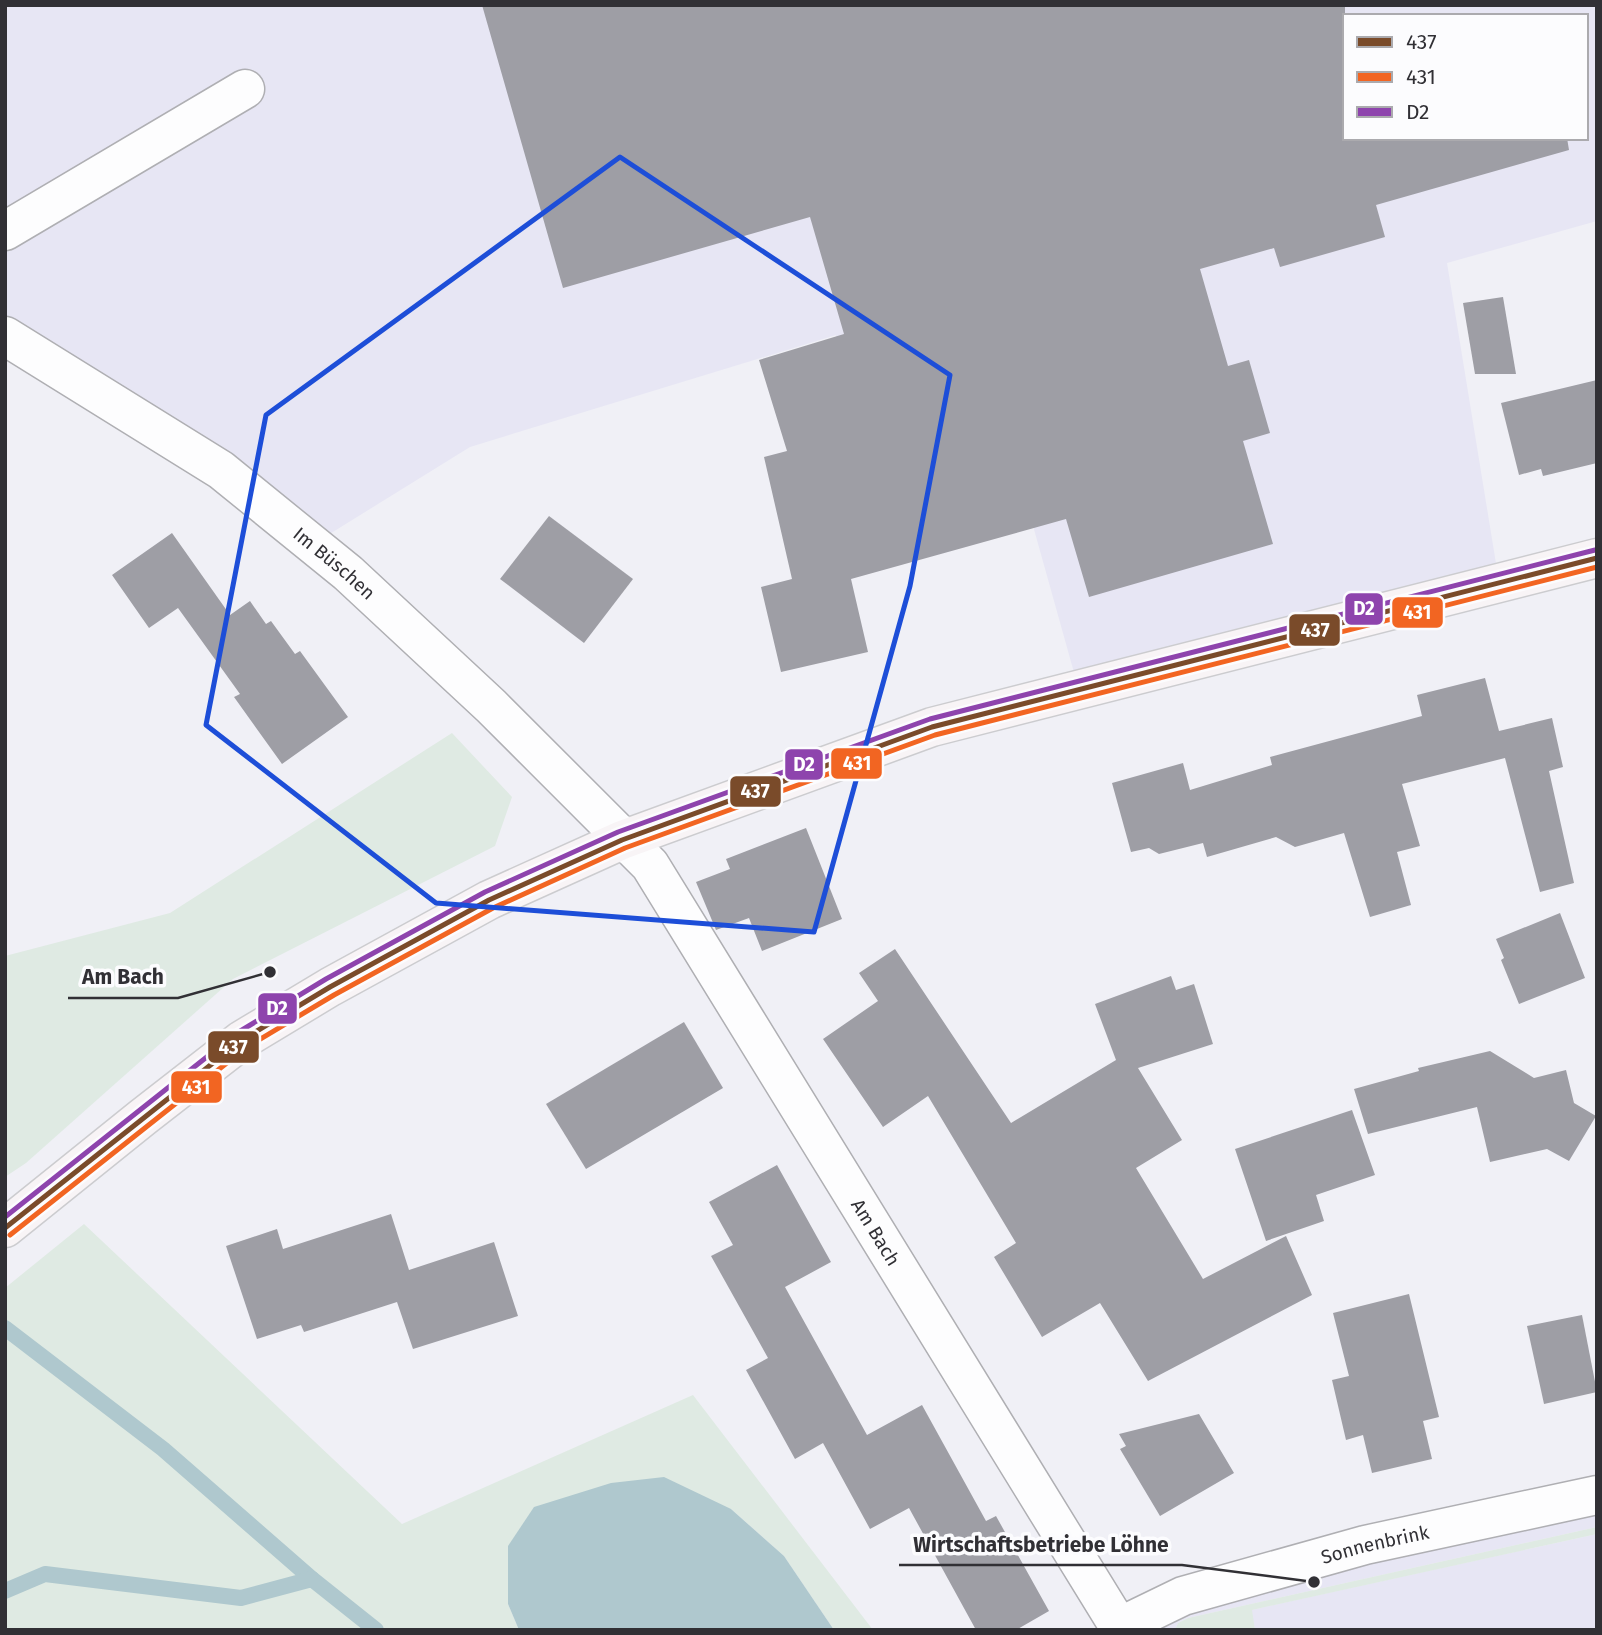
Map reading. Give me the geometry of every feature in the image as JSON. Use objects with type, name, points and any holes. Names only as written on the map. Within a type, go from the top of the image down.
[{"type":"main road","points":[[5,1228],[242,1040],[330,987],[489,900],[622,839],[932,727],[1597,558]]},
{"type":"street","points":[[5,231],[245,89]]},
{"type":"street","name":"Im Büschen","points":[[5,335],[221,470],[348,573],[491,706],[622,839]]},
{"type":"street","name":"Am Bach","points":[[622,839],[650,865],[1120,1628]]},
{"type":"street","name":"Sonnenbrink","points":[[1120,1628],[1183,1596],[1365,1545],[1597,1495]]},
{"type":"highlighted area","points":[[620,157],[950,375],[910,586],[814,932],[436,903],[206,725],[266,415]]},
{"type":"shaded area","points":[[5,5],[1597,5],[1597,221],[1447,263],[1500,588],[1080,694],[1011,447],[867,493],[836,335],[470,447],[307,548],[5,349]]},
{"type":"shaded area","points":[[452,733],[512,797],[495,846],[233,979],[26,1163],[5,1177],[5,956],[170,913]]},
{"type":"shaded area","points":[[84,1224],[402,1524],[693,1395],[873,1630],[834,1630],[784,1556],[731,1509],[508,1604],[519,1630],[5,1630],[5,1288]]},
{"type":"shaded area","points":[[1597,1515],[1597,1527],[1188,1618],[1178,1623],[1175,1630],[1129,1630],[1187,1602]]},
{"type":"shaded area","points":[[1597,1527],[1597,1534],[1252,1610],[1255,1630],[1175,1630],[1178,1623],[1188,1618]]},
{"type":"shaded area","points":[[1597,1534],[1597,1630],[1255,1630],[1251,1610]]},
{"type":"water","points":[[664,1477],[731,1509],[784,1556],[834,1630],[519,1630],[508,1604],[508,1546],[534,1507],[611,1483]]},
{"type":"building","points":[[482,5],[1345,5],[1343,140],[1567,140],[1569,150],[1376,205],[1385,237],[1280,267],[1274,248],[1200,269],[1228,366],[1249,360],[1270,433],[1243,441],[1273,544],[1089,597],[1066,519],[851,579],[868,652],[781,672],[761,587],[792,579],[764,457],[787,451],[759,360],[844,334],[810,217],[563,288]]},
{"type":"building","points":[[1503,297],[1516,374],[1475,374],[1463,303]]},
{"type":"building","points":[[1597,380],[1597,463],[1543,476],[1541,469],[1519,475],[1501,403]]},
{"type":"building","points":[[549,516],[633,579],[584,643],[500,579]]},
{"type":"building","points":[[172,533],[230,615],[250,601],[266,624],[271,621],[295,654],[300,651],[348,717],[282,764],[234,697],[240,694],[178,608],[149,628],[112,575]]},
{"type":"building","points":[[1485,678],[1499,731],[1552,718],[1563,767],[1549,771],[1574,883],[1540,892],[1505,758],[1402,784],[1420,846],[1397,852],[1411,905],[1370,917],[1344,833],[1295,847],[1276,837],[1207,857],[1203,843],[1159,854],[1149,848],[1131,852],[1112,783],[1183,763],[1190,790],[1272,765],[1270,757],[1422,716],[1417,695]]},
{"type":"building","points":[[806,828],[842,919],[762,951],[749,918],[716,930],[696,882],[730,869],[726,859]]},
{"type":"building","points":[[1560,913],[1585,978],[1519,1004],[1501,960],[1504,958],[1496,939]]},
{"type":"building","points":[[895,949],[1011,1123],[1116,1060],[1095,1004],[1171,976],[1176,990],[1194,984],[1213,1044],[1138,1068],[1182,1140],[1136,1168],[1203,1279],[1286,1236],[1312,1295],[1148,1381],[1100,1303],[1042,1337],[994,1257],[1016,1243],[928,1096],[883,1127],[823,1039],[878,1001],[859,973]]},
{"type":"building","points":[[684,1022],[723,1088],[586,1169],[546,1104]]},
{"type":"building","points":[[1490,1051],[1534,1078],[1566,1070],[1574,1103],[1596,1116],[1569,1161],[1547,1149],[1490,1162],[1477,1107],[1368,1134],[1354,1089],[1419,1071],[1418,1068]]},
{"type":"building","points":[[1352,1110],[1375,1175],[1316,1195],[1324,1221],[1266,1241],[1235,1149]]},
{"type":"building","points":[[777,1165],[831,1262],[785,1287],[867,1435],[922,1405],[986,1521],[996,1516],[1049,1611],[1016,1630],[976,1630],[909,1508],[870,1529],[823,1443],[795,1459],[746,1370],[768,1358],[711,1256],[733,1245],[709,1202]]},
{"type":"building","points":[[391,1214],[409,1270],[494,1242],[518,1316],[413,1349],[397,1302],[304,1332],[301,1325],[257,1339],[226,1246],[277,1229],[283,1249]]},
{"type":"building","points":[[1409,1294],[1439,1417],[1423,1421],[1432,1459],[1372,1473],[1363,1435],[1346,1440],[1332,1380],[1349,1376],[1333,1313]]},
{"type":"building","points":[[1582,1315],[1597,1392],[1544,1404],[1527,1326]]},
{"type":"building","points":[[1199,1414],[1234,1473],[1160,1516],[1120,1449],[1126,1446],[1119,1434]]},
{"type":"waterway","points":[[5,1328],[163,1449],[312,1579]]},
{"type":"waterway","points":[[5,1591],[45,1574],[241,1598],[312,1579],[376,1630]]},
{"type":"transit line","name":"D2","points":[[5,1217],[237,1033],[326,979],[485,892],[618,832],[930,719],[1595,550]]},
{"type":"transit line","name":"437","points":[[5,1228],[242,1040],[330,987],[489,900],[622,840],[932,727],[1597,558]]},
{"type":"transit line","name":"431","points":[[10,1235],[247,1047],[334,995],[493,908],[625,848],[935,735],[1597,567]]},
{"type":"place","name":"Am Bach","points":[[270,972]]},
{"type":"place","name":"Wirtschaftsbetriebe Löhne","points":[[1314,1582]]}]
